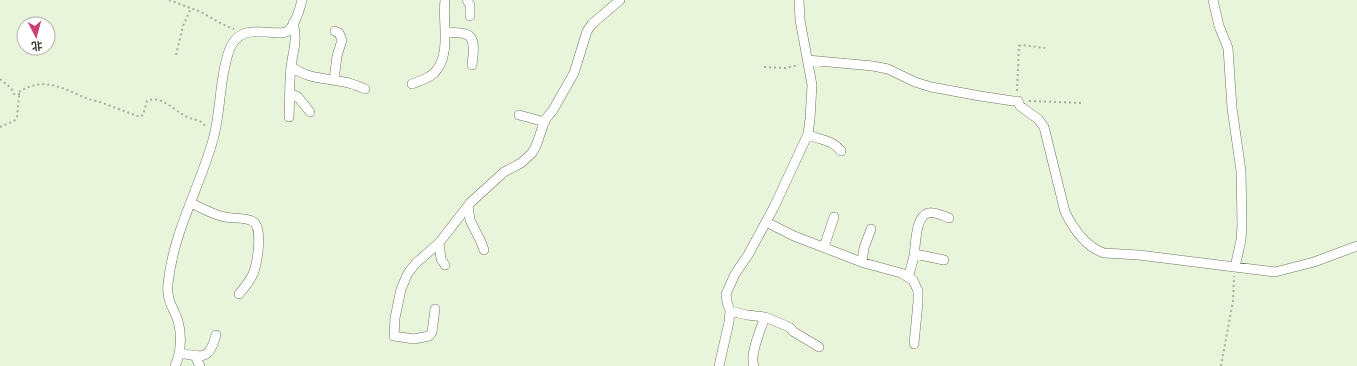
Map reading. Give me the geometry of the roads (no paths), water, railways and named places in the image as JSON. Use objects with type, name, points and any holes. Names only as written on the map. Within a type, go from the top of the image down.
[{"type":"street","points":[[175,366],[180,352],[178,321],[170,302],[168,285],[174,249],[206,162],[216,126],[220,108],[222,81],[228,53],[236,40],[246,33],[261,31],[283,33],[289,31],[302,0]]},
{"type":"street","points":[[412,84],[434,73],[440,65],[446,41],[443,11],[445,0]]},
{"type":"street","points":[[467,0],[470,5],[470,16]]},
{"type":"street","points":[[435,309],[432,332],[429,336],[414,339],[394,336],[395,318],[401,289],[408,273],[416,263],[439,243],[468,206],[504,172],[527,159],[536,146],[545,122],[574,73],[587,31],[592,24],[620,0]]},
{"type":"street","points":[[719,366],[730,322],[730,311],[726,302],[726,294],[766,222],[808,134],[812,85],[800,20],[799,0]]},
{"type":"street","points":[[1212,0],[1219,26],[1228,48],[1232,108],[1241,171],[1242,225],[1241,240],[1235,267]]},
{"type":"street","points":[[289,117],[291,66],[296,38],[293,23]]},
{"type":"street","points":[[334,80],[337,56],[342,40],[339,33],[335,31]]},
{"type":"street","points":[[446,32],[467,34],[470,37],[474,47],[472,65]]},
{"type":"street","points":[[808,62],[873,66],[888,69],[915,82],[937,88],[1019,102],[1020,106],[1038,119],[1044,127],[1065,212],[1071,224],[1093,247],[1104,253],[1139,254],[1275,272],[1314,262],[1357,246]]},
{"type":"street","points":[[291,66],[304,74],[345,82],[365,89]]},
{"type":"street","points":[[290,93],[298,97],[310,112]]},
{"type":"street","points":[[519,114],[545,122]]},
{"type":"street","points":[[808,134],[830,141],[841,151]]},
{"type":"street","points":[[191,204],[226,218],[252,221],[256,224],[258,229],[259,246],[254,270],[249,281],[239,294]]},
{"type":"street","points":[[468,206],[470,220],[484,250]]},
{"type":"street","points":[[909,276],[915,254],[917,231],[922,219],[930,212],[949,218]]},
{"type":"street","points":[[824,247],[834,217]]},
{"type":"street","points":[[766,222],[794,236],[862,262],[909,276],[913,280],[918,291],[914,344]]},
{"type":"street","points":[[862,262],[864,248],[871,229]]},
{"type":"street","points":[[439,243],[441,259],[445,265]]},
{"type":"street","points":[[915,254],[944,260]]},
{"type":"street","points":[[730,311],[765,317],[789,326],[794,332],[819,347]]},
{"type":"street","points":[[754,366],[752,363],[755,349],[765,317]]},
{"type":"street","points":[[180,352],[195,356],[206,354],[213,346],[216,335]]},
{"type":"street","points":[[195,356],[200,366]]}]
